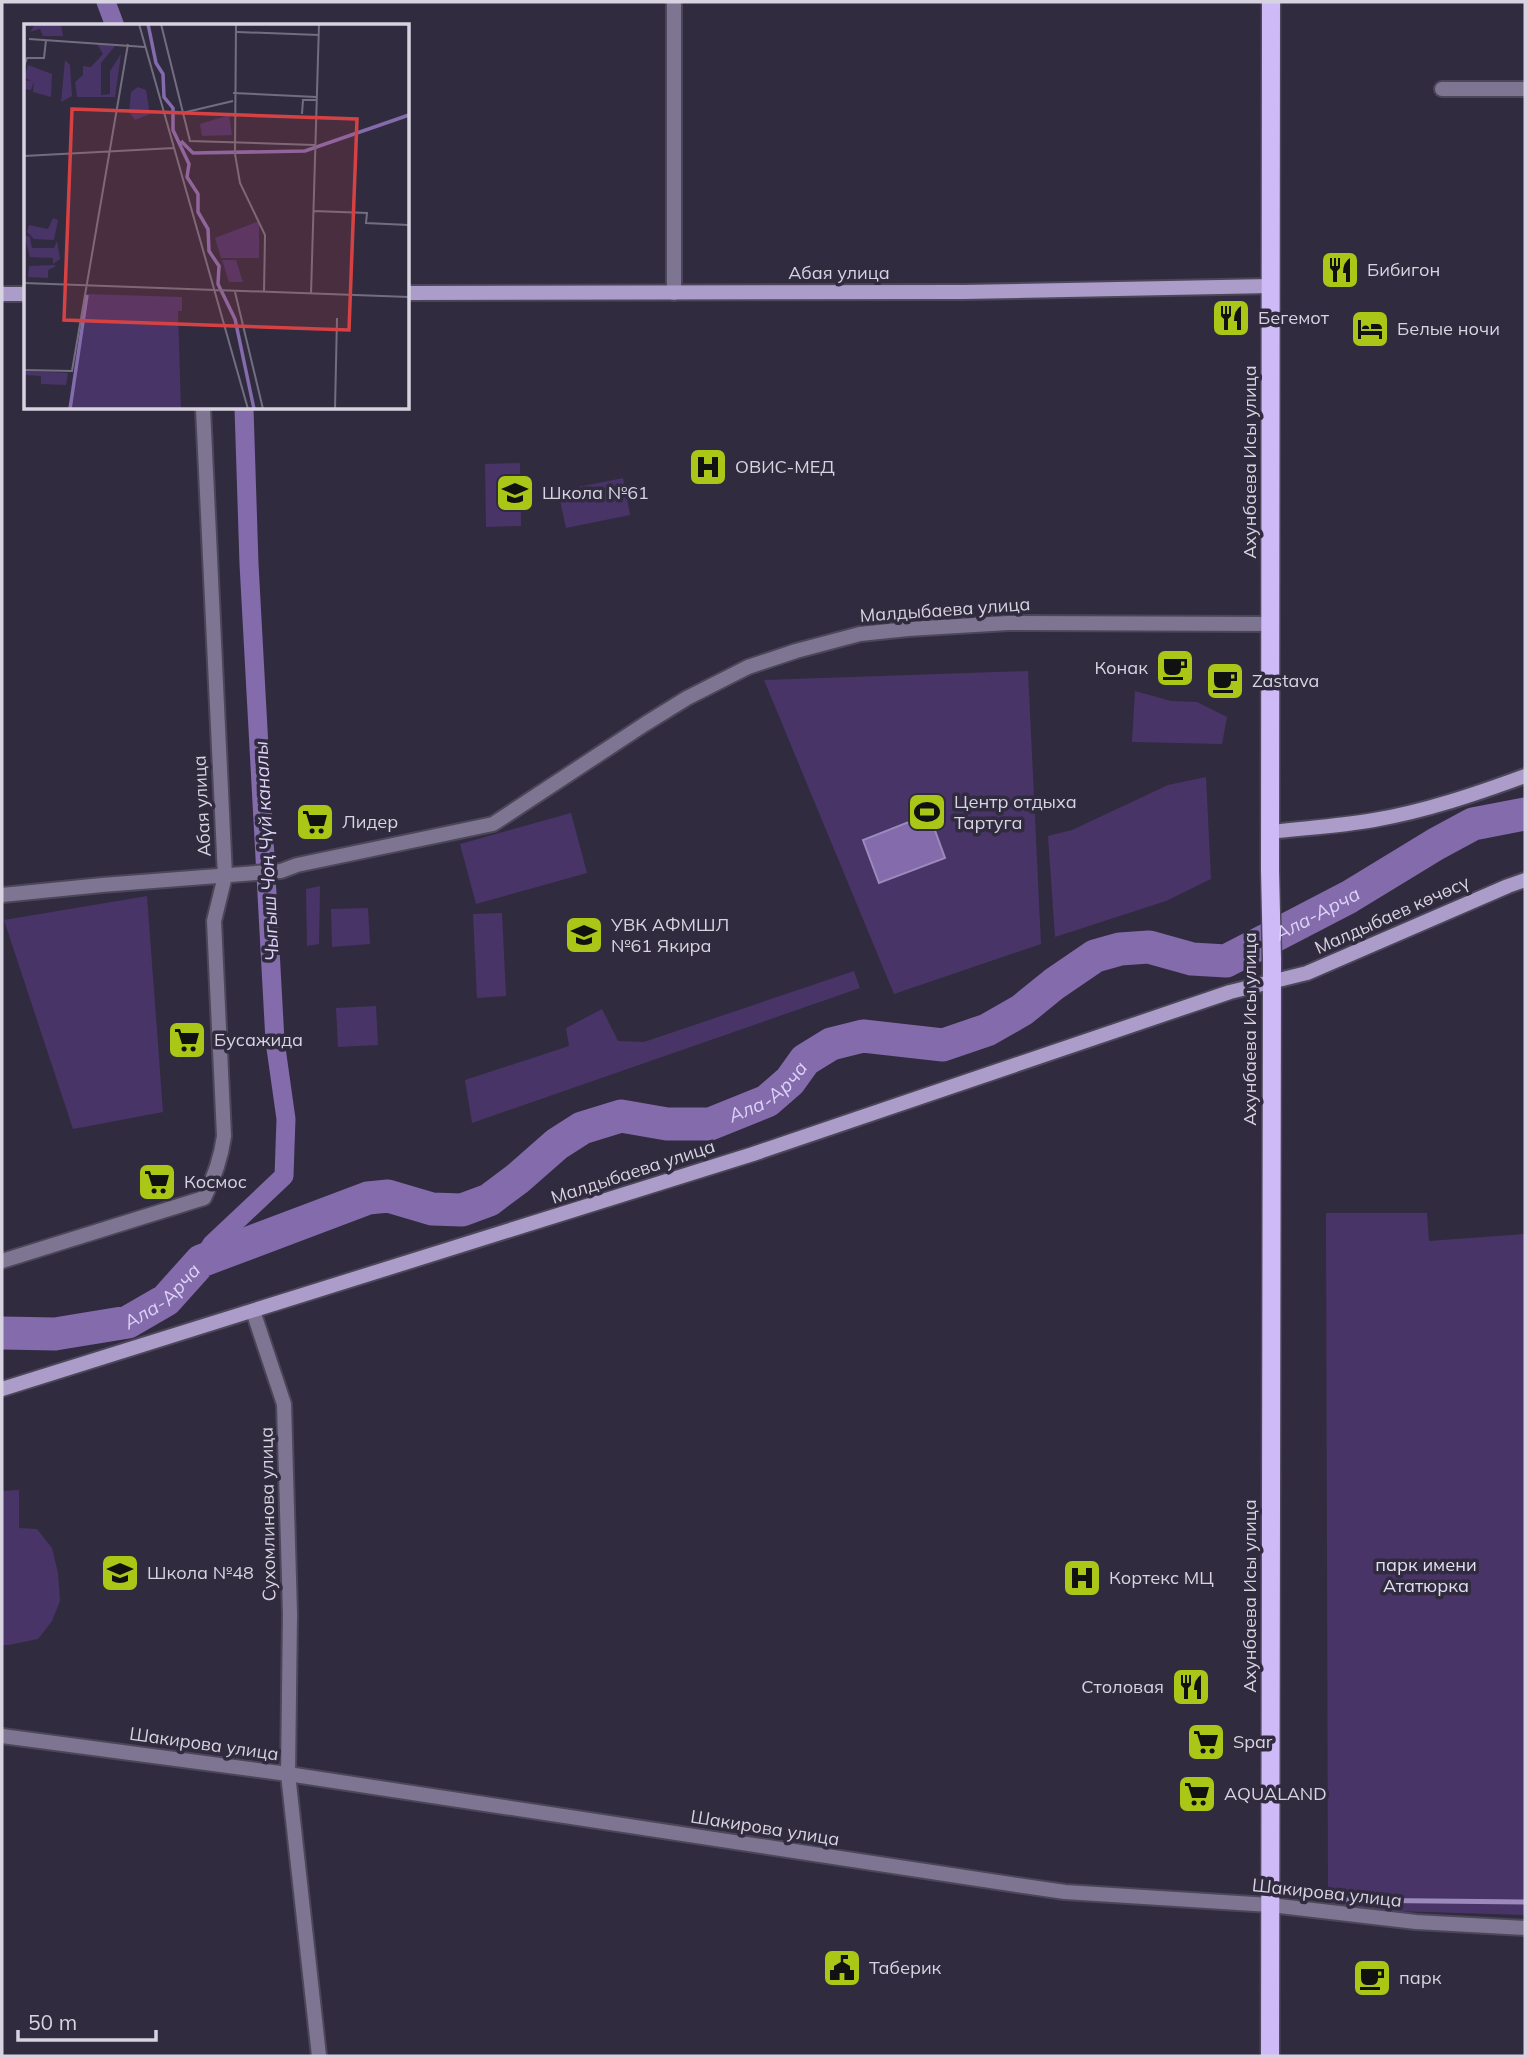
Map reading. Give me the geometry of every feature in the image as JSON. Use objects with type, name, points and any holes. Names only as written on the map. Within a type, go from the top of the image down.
[{"type":"main road","name":"Ахунбаева Исы улица","points":[[1270,2056],[1271,2]]},
{"type":"street","points":[[674,2],[674,293]]},
{"type":"street","points":[[1442,89],[1525,89]]},
{"type":"street","name":"Абая улица","points":[[410,293],[964,292],[1271,286]]},
{"type":"street","points":[[2,295],[24,294]]},
{"type":"street","name":"Абая улица","points":[[2,1261],[204,1198],[221,1157],[224,1136],[214,921],[225,876],[203,410]]},
{"type":"street","name":"Малдыбаева улица","points":[[2,895],[281,871],[297,865],[494,824],[645,724],[748,667],[796,650],[860,634],[1008,623],[1271,624]]},
{"type":"street","points":[[1271,832],[1373,821],[1465,797],[1525,776]]},
{"type":"street","name":"Малдыбаев көчөсү","points":[[1272,981],[1307,973],[1525,880]]},
{"type":"street","name":"Малдыбаева улица","points":[[2,1389],[753,1154],[1230,992],[1272,981]]},
{"type":"street","name":"Сухомлинова улица","points":[[253,1311],[284,1404],[290,1614],[288,1774],[319,2056]]},
{"type":"street","name":"Шакирова улица","points":[[2,1736],[288,1774],[1065,1892],[1270,1905],[1416,1922],[1525,1928]]},
{"type":"green space","points":[[520,463],[521,526],[486,527],[485,464]]},
{"type":"green space","points":[[623,478],[630,515],[566,528],[558,491]]},
{"type":"green space","name":"Центр отдыха Тартуга","points":[[1028,671],[1041,944],[894,994],[764,680]]},
{"type":"green space","points":[[1135,691],[1171,701],[1197,702],[1227,717],[1222,744],[1132,742]]},
{"type":"green space","points":[[1206,777],[1211,879],[1166,901],[1055,937],[1048,836],[1072,830],[1168,785]]},
{"type":"green space","points":[[571,813],[587,873],[476,904],[460,844]]},
{"type":"green space","points":[[320,886],[319,944],[307,946],[306,889]]},
{"type":"green space","points":[[147,896],[163,1112],[73,1129],[4,920]]},
{"type":"green space","points":[[368,908],[370,944],[332,947],[331,909]]},
{"type":"green space","points":[[502,913],[506,996],[477,998],[473,914]]},
{"type":"green space","points":[[854,971],[860,988],[472,1123],[465,1080],[569,1046],[566,1028],[602,1009],[618,1041],[644,1042]]},
{"type":"green space","points":[[376,1006],[378,1045],[338,1047],[336,1008]]},
{"type":"green space","name":"парк имени Ататюрка","points":[[1326,1213],[1427,1213],[1429,1241],[1525,1234],[1525,1915],[1328,1909]]},
{"type":"green space","points":[[19,1490],[19,1528],[37,1529],[52,1548],[58,1573],[60,1601],[52,1621],[38,1639],[2,1645],[2,1491]]},
{"type":"shaded area","points":[[929,814],[945,858],[879,883],[863,840]]},
{"type":"waterway","name":"Чыгыш Чоң Чүй каналы","points":[[106,2],[114,24]]},
{"type":"waterway","name":"Чыгыш Чоң Чүй каналы","points":[[201,1261],[212,1244],[284,1176],[286,1119],[275,1041],[249,564],[244,410]]},
{"type":"waterway","name":"Ала-Арча","points":[[2,1333],[55,1334],[128,1322],[166,1300],[201,1261],[368,1198],[388,1196],[432,1209],[462,1210],[489,1200],[557,1144],[582,1128],[621,1116],[667,1124],[710,1124],[767,1101],[790,1081],[805,1060],[831,1044],[863,1036],[943,1045],[987,1030],[1022,1010],[1095,956],[1120,949],[1149,947],[1192,959],[1226,961],[1349,897],[1473,824],[1525,814]]},
{"type":"waterway","points":[[1340,1900],[1525,1902]]},
{"type":"place","name":"Бибигон","points":[[1340,270]]},
{"type":"place","name":"Бегемот","points":[[1231,318]]},
{"type":"place","name":"Белые ночи","points":[[1370,329]]},
{"type":"place","name":"ОВИС-МЕД","points":[[708,467]]},
{"type":"place","name":"Школа №61","points":[[515,493]]},
{"type":"place","name":"Конак","points":[[1175,668]]},
{"type":"place","name":"Zastava","points":[[1225,681]]},
{"type":"place","name":"Центр отдыха Тартуга","points":[[927,812]]},
{"type":"place","name":"Лидер","points":[[315,822]]},
{"type":"place","name":"УВК АФМШЛ №61 Якира","points":[[584,935]]},
{"type":"place","name":"Бусажида","points":[[187,1040]]},
{"type":"place","name":"Космос","points":[[157,1182]]},
{"type":"place","name":"Школа №48","points":[[120,1573]]},
{"type":"place","name":"Кортекс МЦ","points":[[1082,1578]]},
{"type":"place","name":"Столовая","points":[[1191,1687]]},
{"type":"place","name":"Spar","points":[[1206,1742]]},
{"type":"place","name":"AQUALAND","points":[[1197,1794]]},
{"type":"place","name":"Таберик","points":[[842,1968]]},
{"type":"place","name":"парк","points":[[1372,1978]]}]
